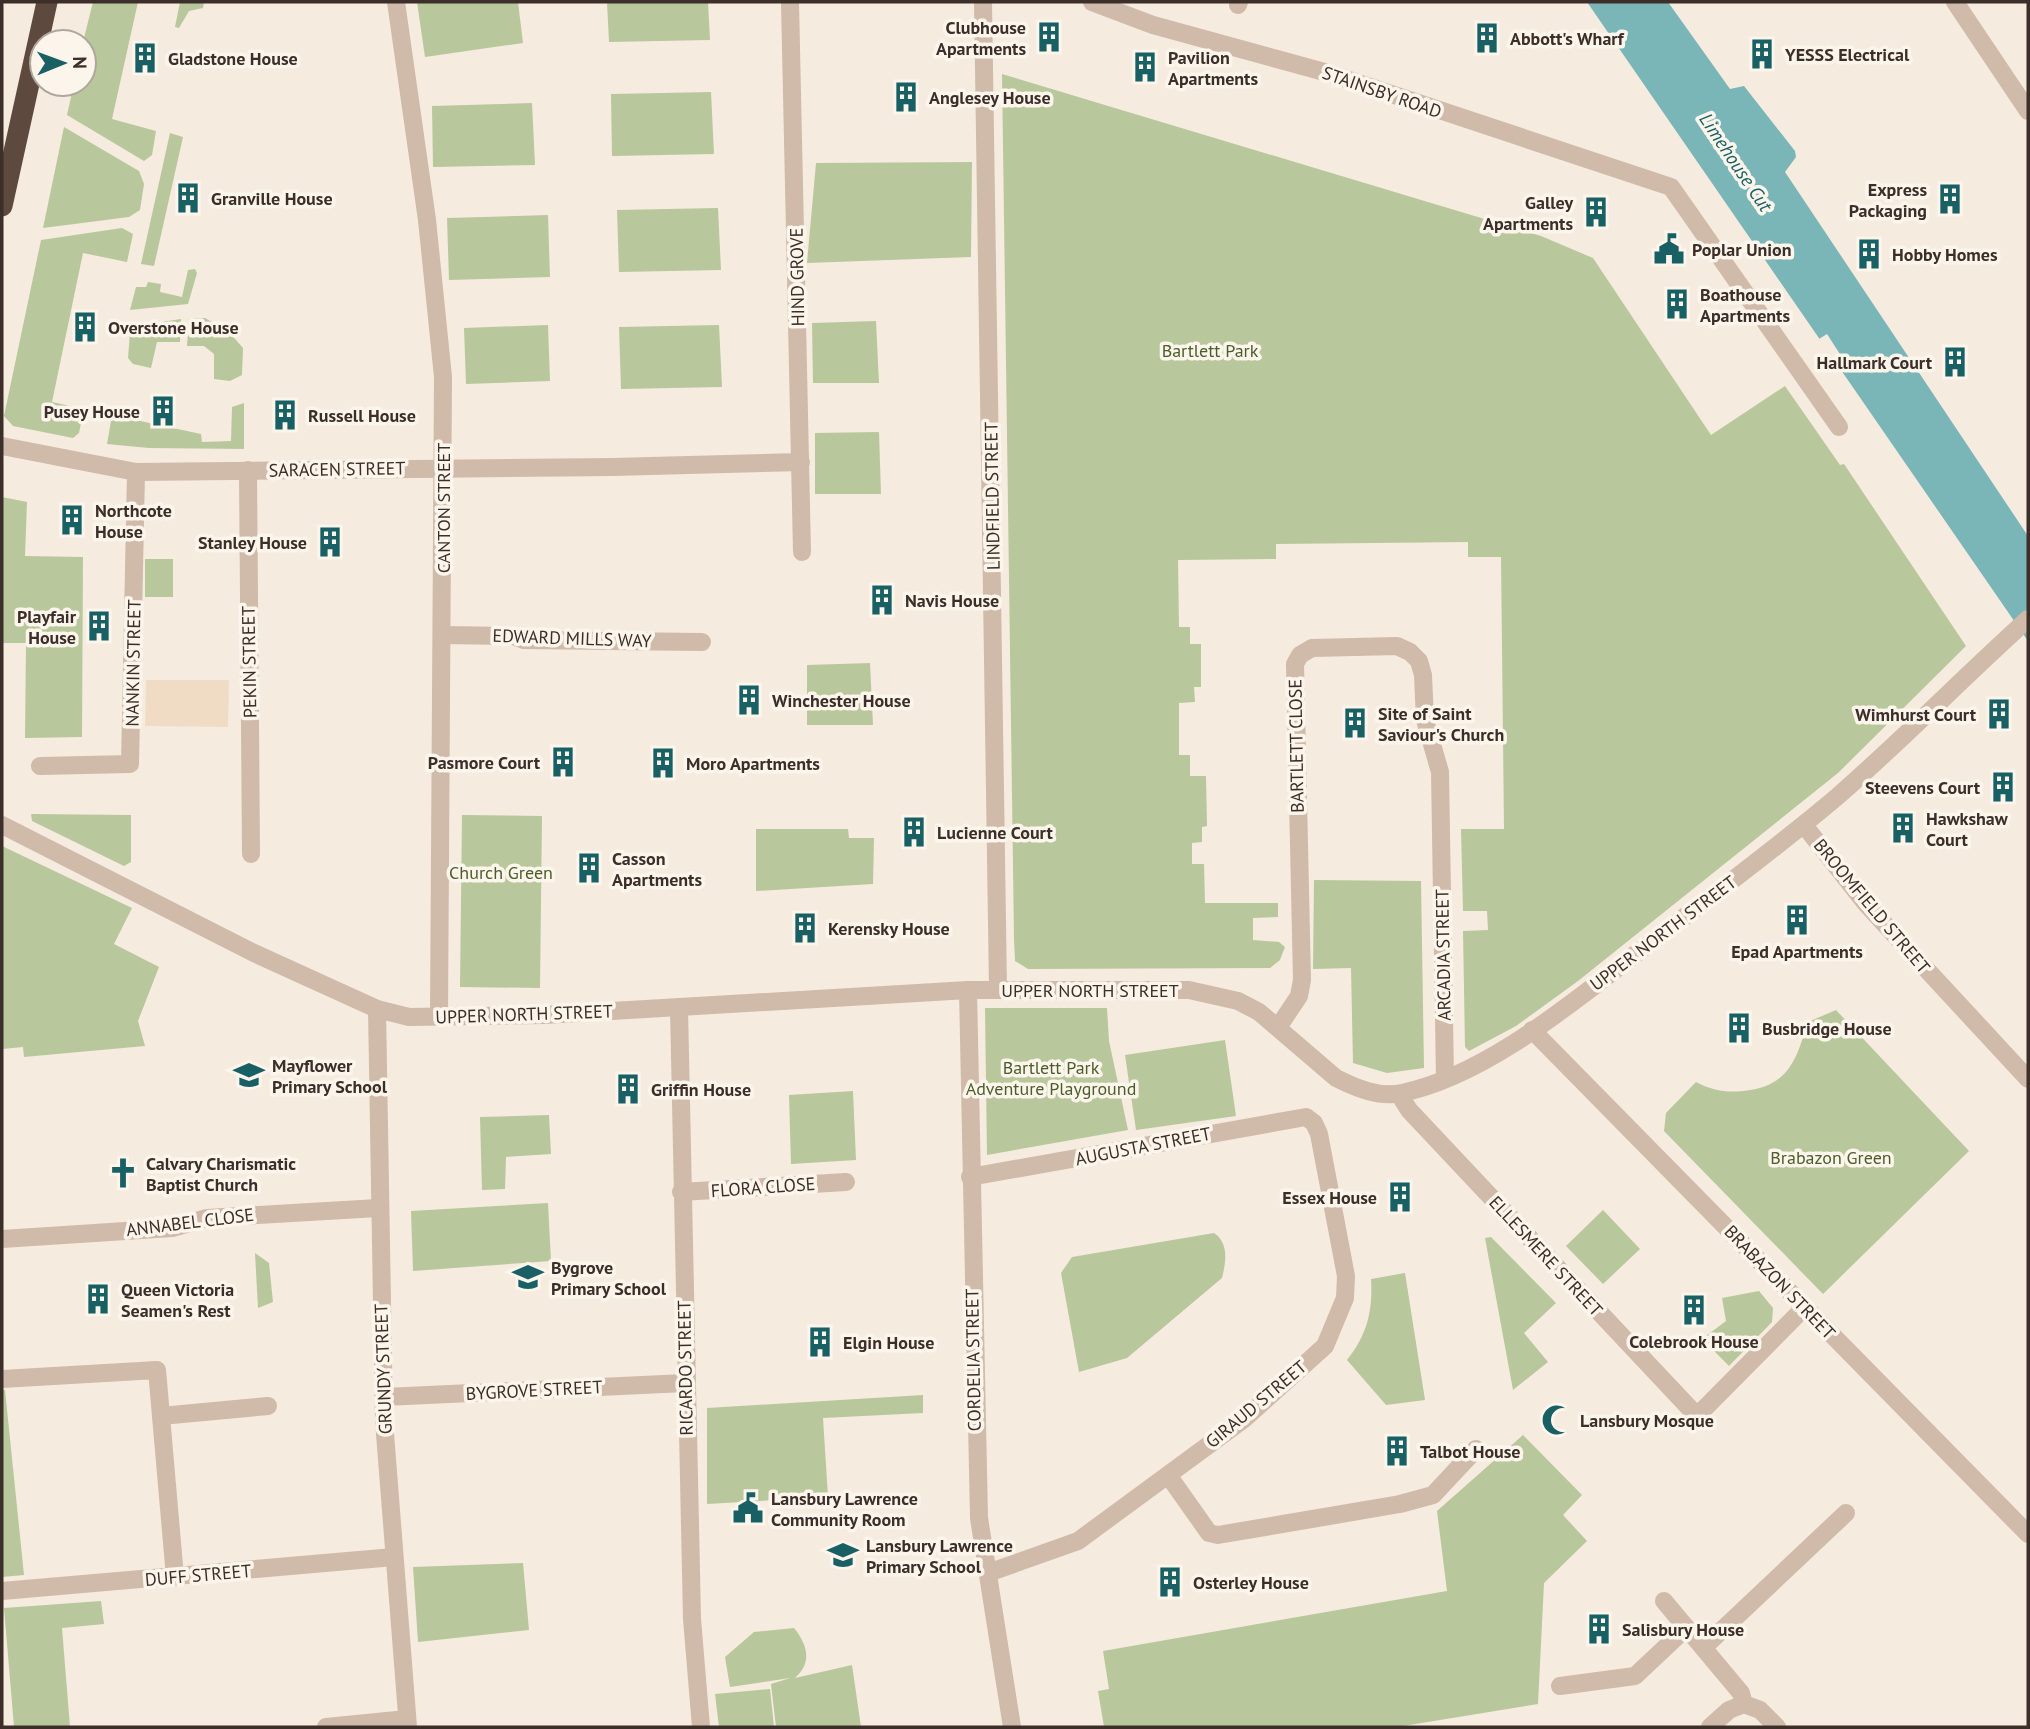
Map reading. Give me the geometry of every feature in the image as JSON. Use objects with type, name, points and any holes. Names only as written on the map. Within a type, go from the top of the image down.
[{"type":"highway","points":[[2,206],[47,2]]},
{"type":"street","name":"CANTON STREET","points":[[396,2],[443,377],[439,1016]]},
{"type":"street","name":"HIND GROVE","points":[[790,2],[802,552]]},
{"type":"street","name":"LINDFIELD STREET","points":[[984,2],[998,989]]},
{"type":"street","name":"STAINSBY ROAD","points":[[1092,2],[1153,25],[1328,74],[1671,187],[1839,427]]},
{"type":"street","points":[[1955,2],[2028,111]]},
{"type":"street","name":"SARACEN STREET","points":[[2,446],[136,472],[612,467],[801,462]]},
{"type":"street","name":"PEKIN STREET","points":[[248,470],[251,854]]},
{"type":"street","name":"NANKIN STREET","points":[[40,766],[130,764],[136,472]]},
{"type":"street","name":"UPPER NORTH STREET","points":[[2,825],[254,953],[377,1009],[409,1017],[544,1016],[968,990],[1189,990],[1238,1001],[1279,1026],[1336,1078],[1371,1092],[1399,1094],[1446,1078],[1532,1030],[1804,825],[2028,619]]},
{"type":"street","name":"EDWARD MILLS WAY","points":[[442,635],[702,642]]},
{"type":"street","name":"BARTLETT CLOSE","points":[[1279,1026],[1299,996],[1302,980],[1294,678],[1295,664],[1300,655],[1312,648],[1397,646],[1410,652],[1419,662],[1423,675],[1425,720],[1440,772],[1441,832]]},
{"type":"street","name":"BROOMFIELD STREET","points":[[1804,825],[1866,904],[2028,1079]]},
{"type":"street","name":"ARCADIA STREET","points":[[1441,832],[1446,1078]]},
{"type":"street","name":"CORDELIA STREET","points":[[968,990],[976,1476],[979,1518],[1012,1727]]},
{"type":"street","name":"RICARDO STREET","points":[[679,1008],[692,1619],[702,1727]]},
{"type":"street","name":"GRUNDY STREET","points":[[377,1009],[383,1397],[408,1723]]},
{"type":"street","name":"BRABAZON STREET","points":[[1532,1030],[2028,1534]]},
{"type":"street","name":"ELLESMERE STREET","points":[[1399,1094],[1409,1111],[1697,1416],[1804,1308]]},
{"type":"street","name":"AUGUSTA STREET","points":[[970,1177],[1297,1117],[1306,1117],[1314,1123]]},
{"type":"street","name":"GIRAUD STREET","points":[[988,1573],[1078,1541],[1244,1419],[1325,1346],[1345,1298],[1346,1276],[1314,1123]]},
{"type":"street","name":"FLORA CLOSE","points":[[681,1192],[846,1182]]},
{"type":"street","name":"ANNABEL CLOSE","points":[[2,1239],[172,1227],[207,1217],[378,1208]]},
{"type":"street","points":[[2,1379],[157,1370],[175,1577]]},
{"type":"street","name":"BYGROVE STREET","points":[[383,1397],[685,1383]]},
{"type":"street","points":[[161,1416],[268,1406]]},
{"type":"street","points":[[1168,1475],[1209,1533],[1218,1535],[1400,1504],[1433,1495],[1476,1450]]},
{"type":"street","points":[[1704,1647],[1846,1513]]},
{"type":"street","name":"DUFF STREET","points":[[2,1591],[394,1558]]},
{"type":"street","points":[[1664,1601],[1752,1707],[1777,1727]]},
{"type":"street","points":[[1560,1686],[1635,1676],[1686,1628]]},
{"type":"street","points":[[1710,1727],[1729,1710],[1752,1707]]},
{"type":"street","points":[[326,1727],[408,1723]]},
{"type":"green space","points":[[93,2],[138,2],[112,119],[156,131],[152,155],[144,161],[67,115],[71,98],[98,98],[98,28],[86,28]]},
{"type":"green space","points":[[180,2],[204,2],[203,8],[189,11],[179,28],[175,27]]},
{"type":"green space","points":[[417,2],[518,2],[523,43],[425,57]]},
{"type":"green space","points":[[607,2],[708,2],[710,40],[609,42]]},
{"type":"green space","name":"Bartlett Park","points":[[1002,74],[1541,236],[1593,258],[1711,435],[1785,386],[1840,465],[1844,464],[1966,646],[1838,773],[1578,981],[1516,1026],[1469,1051],[1465,1047],[1463,931],[1488,930],[1487,911],[1463,911],[1461,829],[1504,829],[1501,557],[1468,557],[1468,542],[1276,544],[1276,559],[1178,560],[1179,627],[1190,627],[1190,644],[1201,644],[1201,687],[1194,687],[1195,702],[1179,703],[1179,755],[1190,755],[1190,776],[1206,776],[1207,826],[1202,827],[1202,842],[1192,843],[1192,864],[1204,864],[1205,903],[1278,903],[1278,917],[1253,918],[1253,940],[1279,942],[1285,947],[1280,960],[1270,968],[1028,969],[1015,961],[1014,939]]},
{"type":"green space","points":[[711,92],[714,154],[612,156],[611,94]]},
{"type":"green space","points":[[532,103],[535,165],[433,167],[432,106]]},
{"type":"green space","points":[[64,127],[139,171],[144,184],[140,210],[129,217],[43,228]]},
{"type":"green space","points":[[170,133],[183,137],[154,266],[141,264]]},
{"type":"green space","points":[[972,162],[971,257],[807,263],[816,163]]},
{"type":"green space","points":[[718,208],[721,270],[619,272],[617,210]]},
{"type":"green space","points":[[548,215],[550,277],[449,280],[447,218]]},
{"type":"green space","points":[[122,228],[133,234],[127,262],[83,253],[52,402],[84,409],[79,433],[73,438],[13,426],[4,416],[41,240]]},
{"type":"green space","points":[[195,269],[197,273],[188,304],[130,310],[136,287],[146,287],[148,282],[161,284],[160,292],[182,297],[188,270]]},
{"type":"green space","points":[[205,318],[229,332],[243,348],[242,375],[230,381],[214,379],[214,354],[204,346],[187,346],[189,319]]},
{"type":"green space","points":[[181,319],[180,342],[157,342],[151,368],[133,364],[128,358],[130,332],[135,326]]},
{"type":"green space","points":[[876,321],[879,383],[813,383],[812,323]]},
{"type":"green space","points":[[548,325],[550,381],[466,384],[464,328]]},
{"type":"green space","points":[[719,325],[722,387],[621,389],[619,327]]},
{"type":"green space","points":[[244,403],[244,449],[149,448],[107,444],[112,415],[201,434],[202,442],[231,441],[232,407]]},
{"type":"green space","points":[[879,432],[881,494],[815,494],[815,433]]},
{"type":"green space","points":[[2,497],[27,502],[25,556],[83,557],[82,737],[25,738],[26,643],[2,643]]},
{"type":"green space","points":[[145,559],[173,559],[173,597],[145,597]]},
{"type":"green space","points":[[870,663],[873,725],[807,725],[807,665]]},
{"type":"green space","points":[[31,814],[131,815],[131,862],[124,866],[32,821]]},
{"type":"green space","name":"Church Green","points":[[462,815],[542,816],[540,988],[460,987]]},
{"type":"green space","points":[[756,829],[848,829],[849,838],[874,838],[873,884],[756,891]]},
{"type":"green space","points":[[2,846],[132,908],[114,944],[159,967],[138,1021],[145,1046],[24,1057],[23,1047],[2,1049]]},
{"type":"green space","points":[[1314,880],[1421,881],[1424,1068],[1387,1073],[1353,1063],[1351,968],[1313,969]]},
{"type":"green space","name":"Bartlett Park Adventure Playground","points":[[985,1008],[1107,1008],[1109,1041],[1128,1130],[987,1155]]},
{"type":"green space","name":"Brabazon Green","points":[[1836,1010],[1969,1151],[1823,1294],[1664,1131],[1666,1113],[1696,1082],[1719,1090],[1737,1092],[1758,1088],[1780,1078],[1794,1060],[1808,1022]]},
{"type":"green space","points":[[1225,1040],[1236,1116],[1136,1130],[1125,1055]]},
{"type":"green space","points":[[853,1091],[856,1160],[791,1164],[789,1095]]},
{"type":"green space","points":[[549,1115],[551,1154],[506,1157],[505,1189],[482,1190],[480,1117]]},
{"type":"green space","points":[[548,1203],[551,1261],[413,1271],[411,1211]]},
{"type":"green space","points":[[1603,1210],[1640,1249],[1603,1284],[1566,1246]]},
{"type":"green space","points":[[1214,1233],[1224,1247],[1222,1278],[1127,1358],[1079,1372],[1061,1273],[1072,1257]]},
{"type":"green space","points":[[1491,1237],[1556,1303],[1524,1333],[1548,1362],[1513,1390],[1485,1238]]},
{"type":"green space","points":[[255,1253],[269,1263],[273,1302],[258,1308]]},
{"type":"green space","points":[[1405,1273],[1425,1400],[1386,1405],[1347,1360],[1367,1322],[1371,1302],[1371,1279]]},
{"type":"green space","points":[[1759,1291],[1773,1308],[1772,1322],[1729,1366],[1702,1339],[1726,1321],[1722,1298]]},
{"type":"green space","points":[[2,1390],[5,1390],[24,1575],[2,1577]]},
{"type":"green space","points":[[923,1395],[923,1413],[823,1418],[828,1497],[707,1504],[707,1408]]},
{"type":"green space","points":[[1523,1435],[1582,1495],[1563,1515],[1587,1541],[1544,1583],[1538,1704],[1397,1727],[1104,1727],[1098,1691],[1109,1689],[1103,1651],[1447,1591],[1437,1511]]},
{"type":"green space","points":[[523,1563],[529,1630],[418,1642],[413,1567]]},
{"type":"green space","points":[[101,1601],[104,1624],[62,1628],[70,1727],[14,1727],[4,1608]]},
{"type":"green space","points":[[794,1628],[806,1653],[804,1666],[795,1678],[852,1665],[861,1727],[776,1727],[771,1684],[790,1678],[730,1687],[725,1657],[754,1632]]},
{"type":"green space","points":[[770,1689],[774,1727],[719,1727],[715,1694]]},
{"type":"shaded area","points":[[146,680],[229,680],[228,727],[145,726]]},
{"type":"water","name":"Limehouse Cut","points":[[1587,2],[1668,2],[1730,89],[1744,86],[1795,151],[1796,157],[1785,172],[2028,536],[2028,641]]},
{"type":"pier","points":[[1827,334],[1845,362],[1838,367],[1819,339]]},
{"type":"place","name":"Clubhouse Apartments","points":[[1049,37]]},
{"type":"place","name":"Abbott's Wharf","points":[[1487,38]]},
{"type":"place","name":"YESSS Electrical","points":[[1762,54]]},
{"type":"place","name":"Gladstone House","points":[[145,58]]},
{"type":"place","name":"Pavilion Apartments","points":[[1145,67]]},
{"type":"place","name":"Anglesey House","points":[[906,97]]},
{"type":"place","name":"Granville House","points":[[188,198]]},
{"type":"place","name":"Express Packaging","points":[[1950,199]]},
{"type":"place","name":"Galley Apartments","points":[[1596,212]]},
{"type":"place","name":"Poplar Union","points":[[1669,249]]},
{"type":"place","name":"Hobby Homes","points":[[1869,254]]},
{"type":"place","name":"Boathouse Apartments","points":[[1677,304]]},
{"type":"place","name":"Overstone House","points":[[85,327]]},
{"type":"place","name":"Hallmark Court","points":[[1955,362]]},
{"type":"place","name":"Pusey House","points":[[163,411]]},
{"type":"place","name":"Russell House","points":[[285,415]]},
{"type":"place","name":"Northcote House","points":[[72,520]]},
{"type":"place","name":"Stanley House","points":[[330,542]]},
{"type":"place","name":"Navis House","points":[[882,600]]},
{"type":"place","name":"Playfair House","points":[[99,626]]},
{"type":"place","name":"Winchester House","points":[[749,700]]},
{"type":"place","name":"Wimhurst Court","points":[[1999,714]]},
{"type":"place","name":"Site of Saint Saviour's Church","points":[[1355,723]]},
{"type":"place","name":"Pasmore Court","points":[[563,762]]},
{"type":"place","name":"Moro Apartments","points":[[663,763]]},
{"type":"place","name":"Steevens Court","points":[[2003,787]]},
{"type":"place","name":"Hawkshaw Court","points":[[1903,828]]},
{"type":"place","name":"Lucienne Court","points":[[914,832]]},
{"type":"place","name":"Casson Apartments","points":[[589,868]]},
{"type":"place","name":"Epad Apartments","points":[[1797,920]]},
{"type":"place","name":"Kerensky House","points":[[805,928]]},
{"type":"place","name":"Busbridge House","points":[[1739,1028]]},
{"type":"place","name":"Mayflower Primary School","points":[[249,1075]]},
{"type":"place","name":"Griffin House","points":[[628,1089]]},
{"type":"place","name":"Calvary Charismatic Baptist Church","points":[[123,1173]]},
{"type":"place","name":"Essex House","points":[[1400,1197]]},
{"type":"place","name":"Bygrove Primary School","points":[[528,1277]]},
{"type":"place","name":"Queen Victoria Seamen's Rest","points":[[98,1299]]},
{"type":"place","name":"Colebrook House","points":[[1694,1310]]},
{"type":"place","name":"Elgin House","points":[[820,1342]]},
{"type":"place","name":"Lansbury Mosque","points":[[1557,1420]]},
{"type":"place","name":"Talbot House","points":[[1397,1451]]},
{"type":"place","name":"Lansbury Lawrence Community Room","points":[[748,1508]]},
{"type":"place","name":"Lansbury Lawrence Primary School","points":[[843,1555]]},
{"type":"place","name":"Osterley House","points":[[1170,1582]]},
{"type":"place","name":"Salisbury House","points":[[1599,1629]]}]
